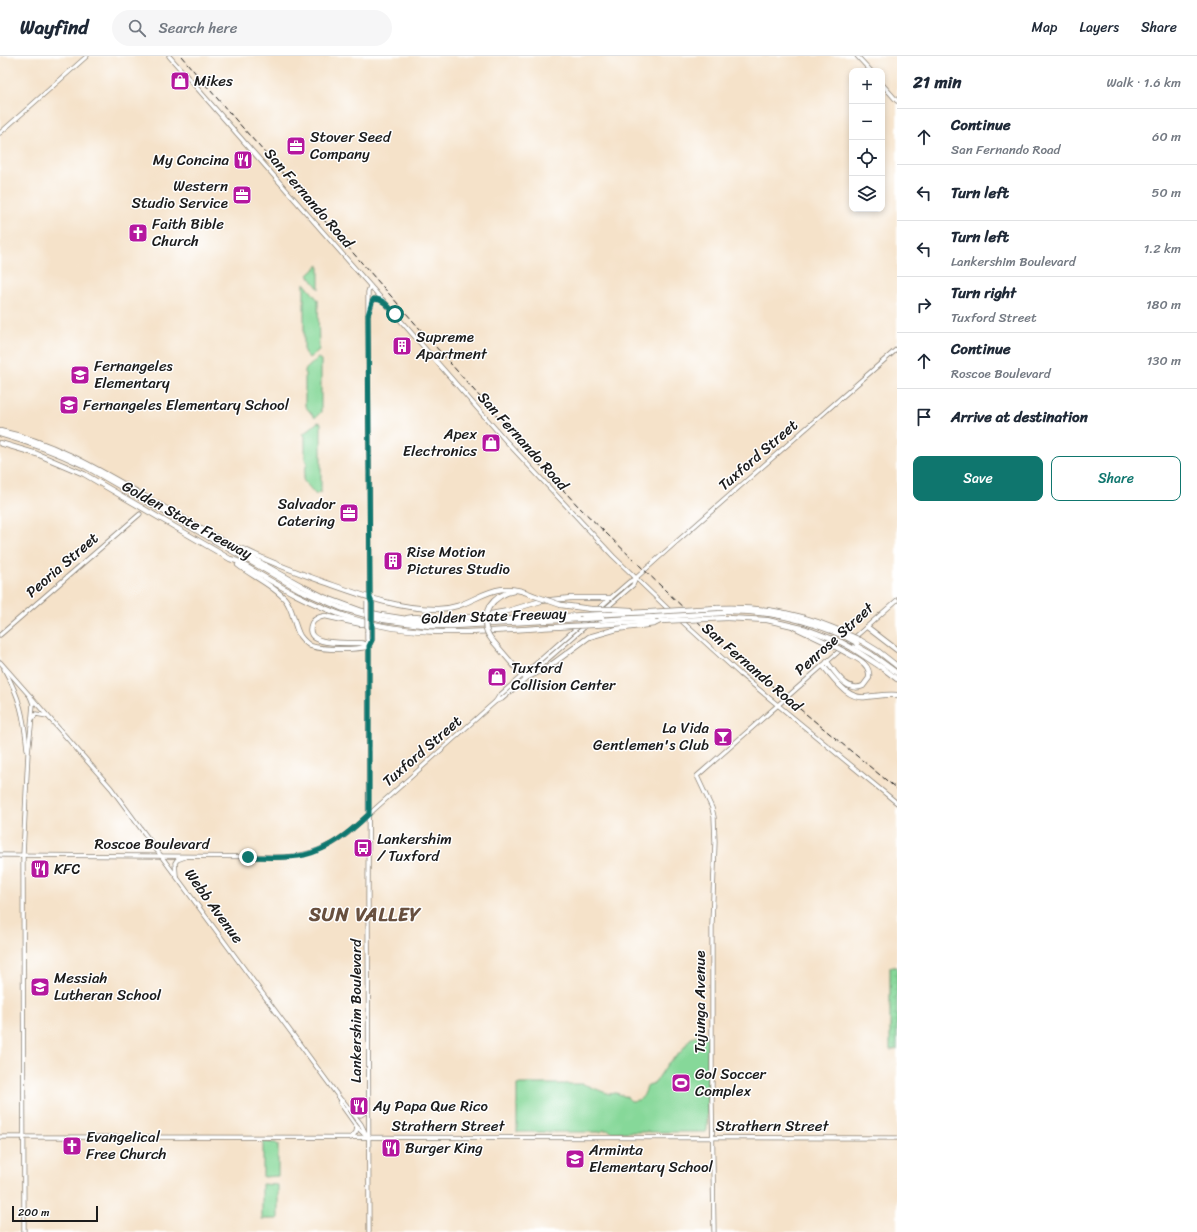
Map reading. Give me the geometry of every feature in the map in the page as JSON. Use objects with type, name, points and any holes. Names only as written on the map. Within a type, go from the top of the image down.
[{"type":"highway","name":"Golden State Freeway","points":[[0,430],[46,445],[87,463],[304,588],[362,611],[400,619],[440,622],[643,612],[653,614],[720,611],[746,608],[775,611],[812,620],[856,644],[878,651],[897,666]]},
{"type":"highway","points":[[0,435],[44,450],[80,466],[300,592],[346,612],[368,618],[404,625],[438,628],[468,628],[653,614],[720,611],[780,618],[822,629],[845,638]]},
{"type":"highway","name":"Golden State Freeway","points":[[0,443],[37,454],[84,474],[230,559],[318,606],[369,623],[404,630],[451,632],[660,621],[755,618],[845,638],[856,644],[897,679]]},
{"type":"highway","points":[[231,546],[245,550],[290,570],[368,600],[438,609],[459,605],[488,592],[506,589],[519,590],[561,605],[579,608],[643,612]]},
{"type":"highway","points":[[230,559],[283,597],[288,603],[292,612],[299,634],[307,644],[318,648],[362,648],[369,646]]},
{"type":"highway","points":[[535,596],[520,592],[510,592],[496,598],[489,607],[485,624],[487,633],[492,640],[522,675],[528,677],[547,668],[589,637],[617,629],[654,624],[660,621]]},
{"type":"highway","points":[[400,619],[414,617],[439,619],[473,617],[494,614],[547,600],[570,598],[610,598]]},
{"type":"highway","points":[[369,623],[361,624],[321,616],[314,621],[311,629],[314,637],[322,642],[362,643],[369,646]]},
{"type":"highway","points":[[787,624],[861,660],[868,669],[869,680],[863,686],[854,688],[848,685],[825,664]]},
{"type":"highway","points":[[867,627],[897,650]]},
{"type":"highway","points":[[856,644],[897,672]]},
{"type":"highway","points":[[825,664],[841,687],[850,694],[862,698],[897,695]]},
{"type":"main road","points":[[0,133],[87,56]]},
{"type":"main road","name":"San Fernando Road","points":[[169,56],[506,441],[603,546],[706,644],[897,803]]},
{"type":"main road","points":[[858,56],[868,68]]},
{"type":"main road","points":[[885,87],[897,101]]},
{"type":"main road","name":"Lankershim Boulevard","points":[[369,1232],[369,646],[367,632],[368,292],[370,286]]},
{"type":"main road","points":[[368,315],[373,300],[383,300]]},
{"type":"main road","name":"Tuxford Street","points":[[303,855],[319,850],[335,842],[349,832],[496,701],[499,696],[522,675],[628,582],[636,578],[897,349]]},
{"type":"main road","name":"Peoria Street","points":[[0,635],[140,514]]},
{"type":"main road","name":"Tuxford Street","points":[[496,701],[502,699],[528,677],[633,585],[636,578]]},
{"type":"main road","name":"Lankershim Boulevard","points":[[368,600],[372,603],[372,640],[369,646]]},
{"type":"main road","name":"Penrose Street","points":[[697,776],[897,600]]},
{"type":"main road","points":[[544,663],[544,660],[549,655],[549,652]]},
{"type":"main road","points":[[0,663],[9,678],[20,705],[24,720],[28,753]]},
{"type":"main road","name":"Webb Avenue","points":[[0,663],[111,788],[340,1100],[340,1103],[357,1127],[368,1138]]},
{"type":"main road","points":[[24,1232],[23,855],[28,753],[33,704],[30,696]]},
{"type":"main road","points":[[32,719],[36,714],[47,716]]},
{"type":"main road","name":"Tujunga Avenue","points":[[697,776],[712,808],[714,817],[712,924],[714,1232]]},
{"type":"main road","name":"Roscoe Boulevard","points":[[0,855],[285,857],[303,855]]},
{"type":"main road","points":[[176,876],[174,865],[176,861],[188,856]]},
{"type":"main road","name":"Webb Avenue","points":[[340,1100],[344,1102],[361,1124],[368,1138]]},
{"type":"main road","points":[[353,1114],[361,1115],[368,1110]]},
{"type":"main road","points":[[351,1138],[356,1132],[357,1127]]},
{"type":"main road","name":"Strathern Street","points":[[0,1138],[897,1138]]},
{"type":"green space","points":[[319,265],[319,289],[308,275]]},
{"type":"green space","points":[[304,283],[318,300],[319,350],[309,358],[304,352]]},
{"type":"green space","points":[[318,358],[321,360],[321,412],[315,418],[305,406],[305,370]]},
{"type":"green space","points":[[318,422],[321,423],[321,493],[319,492],[316,495],[303,480],[307,462],[305,459],[305,436],[303,434]]},
{"type":"green space","points":[[890,967],[897,967],[897,1049],[890,1050]]},
{"type":"green space","name":"Gol Soccer Complex","points":[[698,1035],[708,1035],[706,1132],[611,1132],[603,1130],[601,1132],[517,1132],[517,1085],[583,1084],[609,1094],[616,1093],[627,1097],[631,1101],[636,1100],[643,1096],[648,1085],[655,1083],[668,1063],[681,1052],[690,1039]]},
{"type":"green space","points":[[263,1142],[276,1143],[278,1145],[278,1176],[263,1177]]},
{"type":"green space","points":[[262,1184],[278,1185],[278,1219],[262,1219]]},
{"type":"railway","points":[[181,56],[539,464],[579,507],[721,644],[897,789]]},
{"type":"place","name":"Mikes","points":[[180,81]]},
{"type":"place","name":"Stover Seed Company","points":[[296,146]]},
{"type":"place","name":"My Concina","points":[[243,160]]},
{"type":"place","name":"Western Studio Service","points":[[242,195]]},
{"type":"place","name":"Faith Bible Church","points":[[138,233]]},
{"type":"place","name":"Supreme Apartment","points":[[402,346]]},
{"type":"place","name":"Fernangeles Elementary","points":[[80,375]]},
{"type":"place","name":"Fernangeles Elementary School","points":[[69,405]]},
{"type":"place","name":"Apex Electronics","points":[[491,443]]},
{"type":"place","name":"Salvador Catering","points":[[349,513]]},
{"type":"place","name":"Rise Motion Pictures Studio","points":[[393,561]]},
{"type":"place","name":"Tuxford Collision Center","points":[[497,677]]},
{"type":"place","name":"La Vida Gentlemen's Club","points":[[723,737]]},
{"type":"place","name":"Lankershim / Tuxford","points":[[363,848]]},
{"type":"place","name":"KFC","points":[[40,869]]},
{"type":"place","name":"Messiah Lutheran School","points":[[40,987]]},
{"type":"place","name":"Gol Soccer Complex","points":[[681,1083]]},
{"type":"place","name":"Ay Papa Que Rico","points":[[359,1106]]},
{"type":"place","name":"Evangelical Free Church","points":[[72,1146]]},
{"type":"place","name":"Burger King","points":[[391,1148]]},
{"type":"place","name":"Arminta Elementary School","points":[[575,1159]]},
{"type":"district","name":"SUN VALLEY","points":[[365,914]]},
{"type":"route","points":[[248,857],[285,857],[311,853],[335,842],[369,814],[369,646],[372,640],[372,603],[370,598],[368,315],[374,299],[383,300],[395,314]]}]
